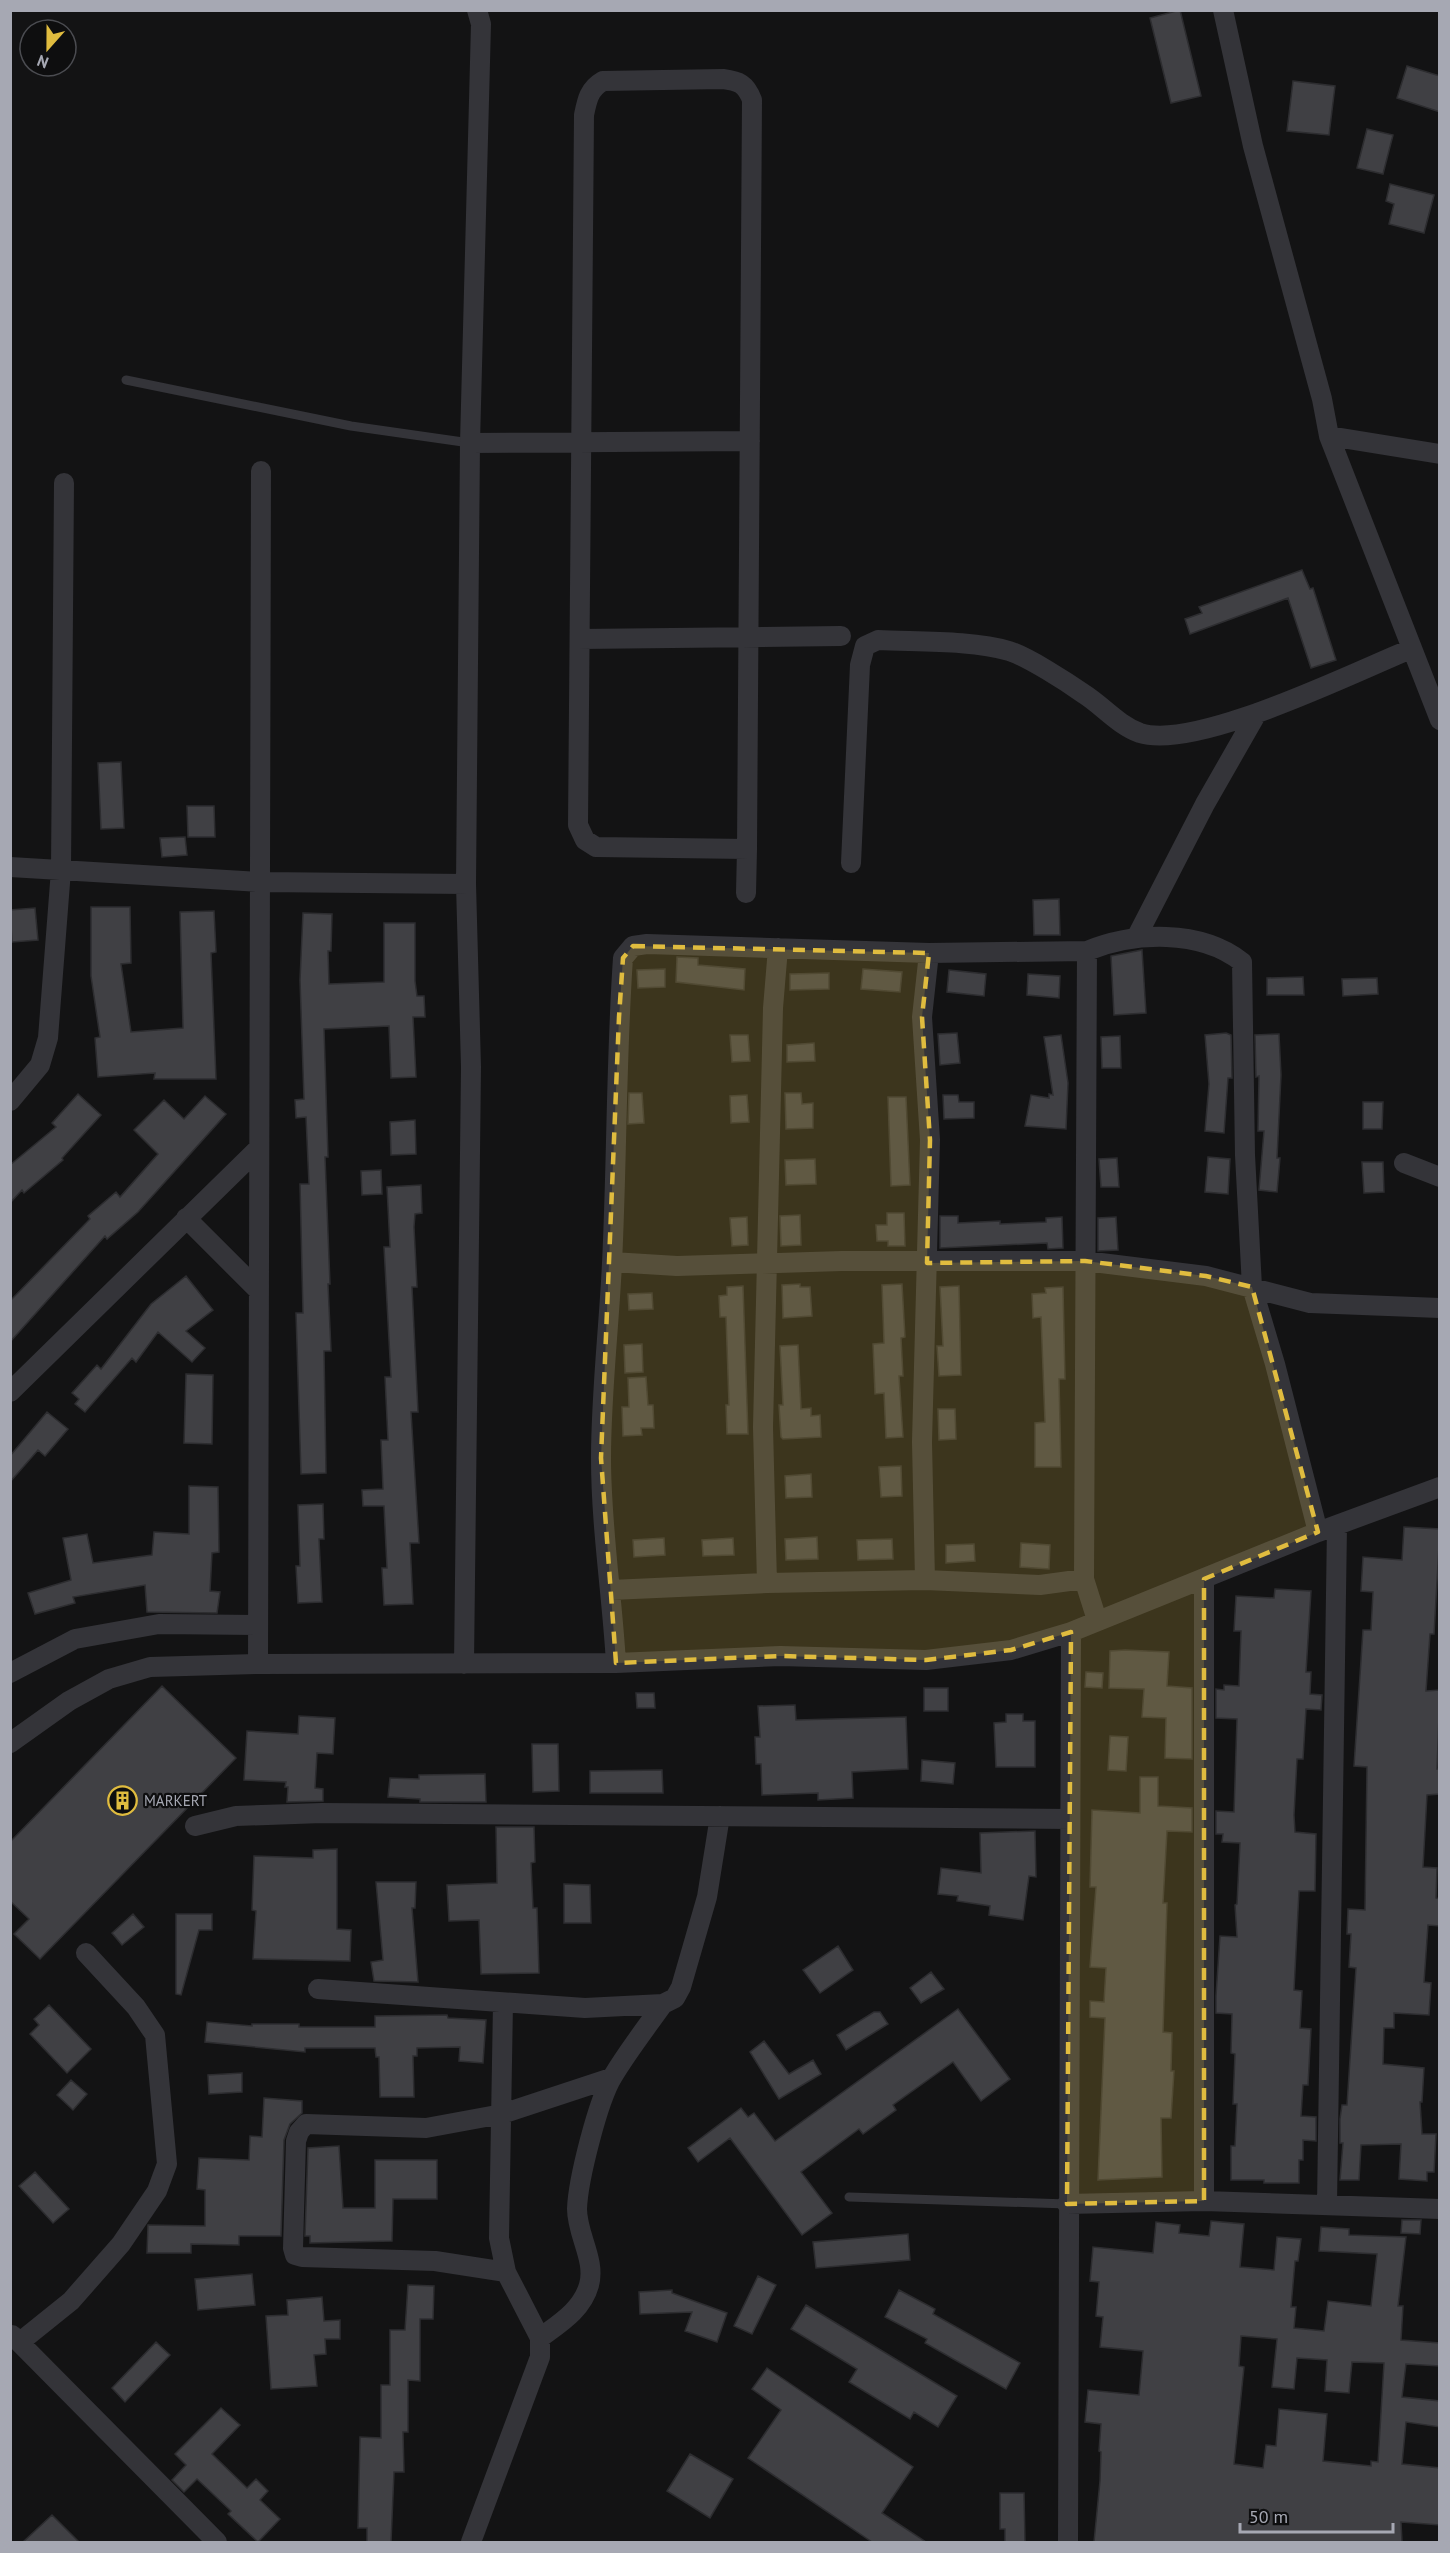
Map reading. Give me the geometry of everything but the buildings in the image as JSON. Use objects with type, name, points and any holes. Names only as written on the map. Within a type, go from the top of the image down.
[{"type":"street","points":[[464,1664],[471,1067],[466,884],[470,443],[481,24],[477,10]]},
{"type":"street","points":[[1223,10],[1253,146],[1322,399],[1329,436],[1440,720]]},
{"type":"street","points":[[746,893],[747,849],[749,637],[752,100],[748,88],[738,81],[723,79],[603,81],[594,86],[588,96],[584,115],[578,825],[585,840],[596,847],[611,849],[747,849]]},
{"type":"street","points":[[1329,436],[1440,454]]},
{"type":"street","points":[[470,443],[750,441]]},
{"type":"street","points":[[258,1664],[256,1625],[261,471]]},
{"type":"street","points":[[10,1101],[40,1065],[48,1038],[61,870],[64,483]]},
{"type":"street","points":[[580,639],[841,636]]},
{"type":"street","points":[[851,863],[860,664],[866,646],[878,640],[987,646],[1011,651],[1085,694],[1119,722],[1141,733],[1176,734],[1209,729],[1257,713],[1411,649]]},
{"type":"street","points":[[1136,938],[1205,804],[1257,713]]},
{"type":"street","points":[[10,867],[261,882],[466,884]]},
{"type":"street","points":[[616,1663],[611,1590],[603,1534],[601,1458],[606,1324],[612,1262],[623,958],[633,946],[647,944],[929,953],[1087,951],[1109,942],[1136,938],[1186,940],[1213,945],[1242,962],[1245,1155],[1252,1287],[1275,1364],[1318,1532]]},
{"type":"street","points":[[767,1583],[763,1427],[769,1264],[773,1008],[778,948]]},
{"type":"street","points":[[1087,951],[1084,1579],[1097,1620]]},
{"type":"street","points":[[925,1580],[922,1442],[930,1140],[922,1017],[929,953]]},
{"type":"street","points":[[10,1392],[258,1149]]},
{"type":"street","points":[[1404,1163],[1440,1177]]},
{"type":"street","points":[[186,1218],[258,1290]]},
{"type":"street","points":[[612,1262],[677,1266],[842,1262],[1085,1261],[1206,1276],[1311,1303],[1440,1308]]},
{"type":"street","points":[[10,1743],[69,1701],[109,1679],[150,1667],[258,1664],[616,1663],[780,1656],[926,1660],[1011,1650],[1071,1632],[1318,1532],[1440,1487]]},
{"type":"street","points":[[1327,2205],[1337,1526]]},
{"type":"street","points":[[611,1590],[767,1583],[925,1580],[1040,1585],[1084,1579]]},
{"type":"street","points":[[1204,1579],[1204,2201]]},
{"type":"street","points":[[10,1673],[75,1639],[159,1624],[256,1625]]},
{"type":"street","points":[[1068,2542],[1067,2204],[1071,1632]]},
{"type":"street","points":[[195,1826],[236,1816],[322,1813],[1070,1819]]},
{"type":"street","points":[[318,1989],[585,2008],[663,2004],[675,1998],[681,1987],[707,1897],[720,1816]]},
{"type":"street","points":[[86,1953],[136,2007],[155,2035],[167,2164],[157,2191],[121,2244],[71,2301],[15,2338],[217,2542]]},
{"type":"street","points":[[471,2542],[540,2357],[540,2338],[506,2272],[499,2238],[503,2003]]},
{"type":"street","points":[[540,2338],[574,2312],[588,2286],[591,2269],[581,2239],[577,2208],[597,2113],[611,2078],[663,2004]]},
{"type":"street","points":[[506,2272],[435,2261],[295,2255],[293,2248],[296,2141],[299,2132],[306,2124],[426,2128],[502,2114],[611,2078]]},
{"type":"street","points":[[1067,2204],[1204,2201],[1440,2209]]},
{"type":"lane","points":[[126,380],[351,426],[470,443]]},
{"type":"lane","points":[[849,2197],[1067,2204]]},
{"type":"highlighted area","points":[[633,946],[929,953],[922,1017],[930,1140],[927,1263],[1085,1261],[1206,1276],[1252,1287],[1318,1532],[1204,1579],[1204,2201],[1067,2204],[1071,1632],[1011,1650],[926,1660],[780,1656],[616,1663],[601,1458],[619,1017],[623,958]]},
{"type":"place","name":"MARKERT","points":[[123,1800]]}]
